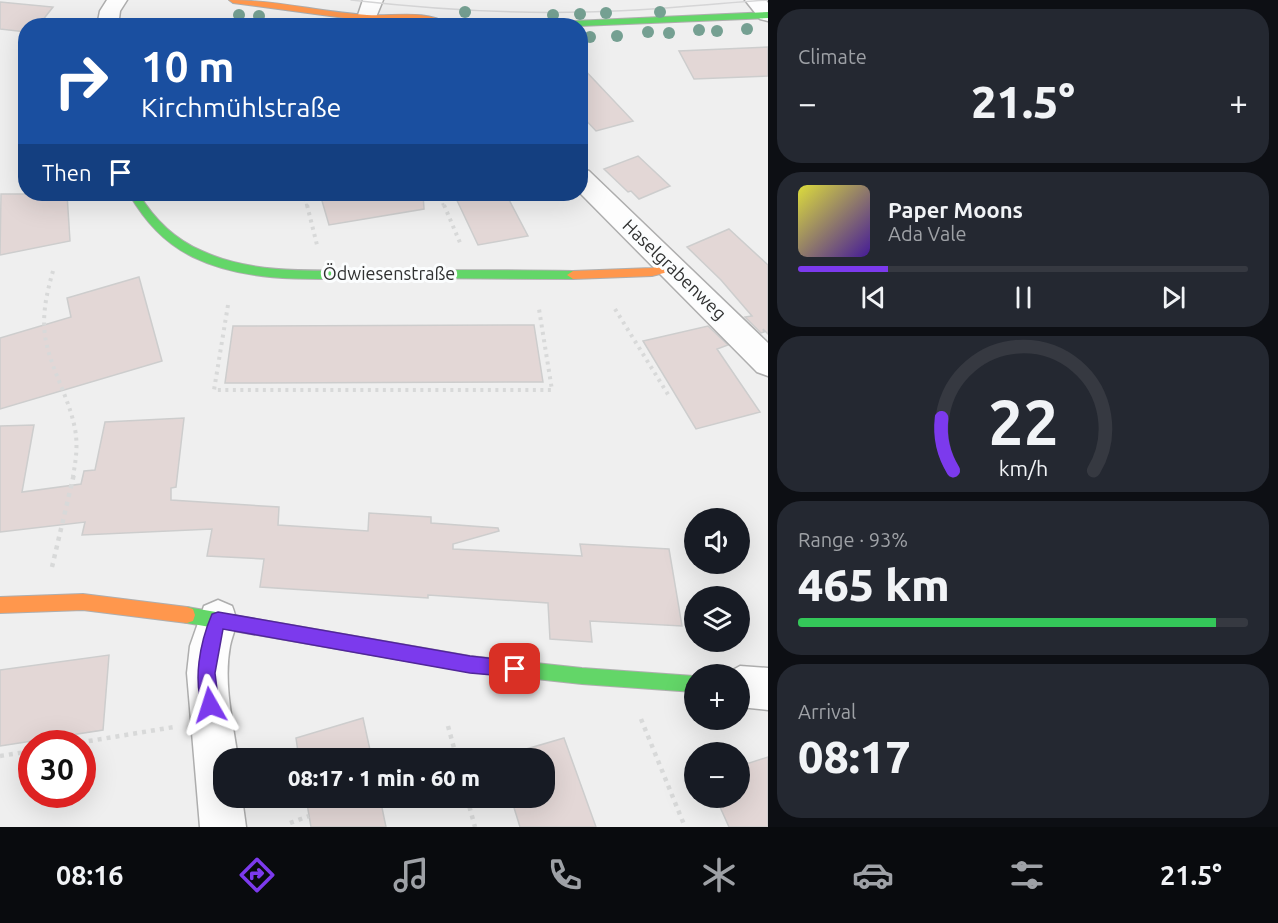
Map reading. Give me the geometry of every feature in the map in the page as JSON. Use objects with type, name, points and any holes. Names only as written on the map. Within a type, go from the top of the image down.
[{"type":"street","points":[[109,18],[117,0]]},
{"type":"street","points":[[233,0],[370,9],[424,18]]},
{"type":"street","points":[[755,0],[768,15]]},
{"type":"street","points":[[588,23],[768,15]]},
{"type":"street","name":"Haselgrabenweg","points":[[588,185],[768,363]]},
{"type":"street","name":"Ödwiesenstraße","points":[[138,201],[144,214],[159,231],[178,244],[203,256],[257,270],[295,273],[605,275],[652,272],[672,267]]},
{"type":"street","points":[[0,606],[83,602],[152,609],[470,664],[582,676],[684,683]]},
{"type":"street","points":[[218,620],[210,646],[207,673],[223,827]]},
{"type":"street","points":[[750,688],[768,689]]},
{"type":"path","points":[[306,201],[317,246]]},
{"type":"path","points":[[442,201],[461,246]]},
{"type":"path","points":[[50,577],[76,459],[75,432],[42,328],[45,296],[53,271]]},
{"type":"path","points":[[228,305],[214,390],[552,390],[539,309]]},
{"type":"path","points":[[615,309],[669,396]]},
{"type":"path","points":[[637,710],[684,827]]},
{"type":"path","points":[[448,726],[454,748]]},
{"type":"path","points":[[96,740],[148,731]]},
{"type":"path","points":[[0,756],[18,753]]},
{"type":"path","points":[[470,808],[475,827]]},
{"type":"path","points":[[290,823],[309,816]]},
{"type":"building","points":[[0,2],[53,7],[44,18],[18,18],[18,31],[0,29]]},
{"type":"building","points":[[768,47],[768,76],[694,79],[679,51]]},
{"type":"building","points":[[588,73],[633,121],[596,131],[588,122]]},
{"type":"building","points":[[638,156],[670,186],[639,199],[631,191],[628,192],[604,169]]},
{"type":"building","points":[[1,194],[18,194],[18,201],[67,201],[70,241],[0,255]]},
{"type":"building","points":[[322,201],[423,201],[424,209],[329,225]]},
{"type":"building","points":[[457,201],[510,201],[528,236],[478,245]]},
{"type":"building","points":[[729,229],[768,265],[768,334],[763,329],[764,332],[761,333],[745,317],[752,316],[721,280],[687,247]]},
{"type":"building","points":[[139,277],[162,361],[0,409],[0,338],[71,317],[67,298]]},
{"type":"building","points":[[534,325],[543,382],[225,383],[233,326]]},
{"type":"building","points":[[708,326],[728,345],[717,349],[760,412],[696,429],[643,341]]},
{"type":"building","points":[[184,418],[176,487],[171,488],[171,500],[279,507],[278,525],[368,531],[369,513],[431,517],[431,523],[498,528],[499,531],[453,544],[453,549],[582,556],[580,544],[669,549],[682,626],[590,621],[592,642],[550,639],[548,603],[260,587],[264,559],[207,556],[212,529],[82,535],[85,522],[0,532],[0,426],[34,425],[22,492],[81,484],[84,471],[95,470],[105,422]]},
{"type":"building","points":[[109,655],[103,730],[18,730],[18,743],[0,746],[0,670]]},
{"type":"building","points":[[363,718],[370,748],[297,748],[296,738]]},
{"type":"building","points":[[564,738],[596,827],[520,827],[514,808],[555,808],[555,748],[530,748]]},
{"type":"building","points":[[768,757],[768,827],[729,827],[720,808],[750,808],[750,763]]},
{"type":"building","points":[[308,808],[382,808],[386,827],[311,827]]},
{"type":"tram line","points":[[351,0],[409,6],[526,12],[631,10],[768,0]]},
{"type":"traffic: fast","points":[[588,23],[768,15]]},
{"type":"traffic: fast","points":[[139,201],[161,230],[178,244],[199,255],[241,268],[309,274],[573,275]]},
{"type":"traffic: fast","points":[[187,615],[470,664],[582,676],[684,683]]},
{"type":"traffic: slow","points":[[233,0],[367,18]]},
{"type":"traffic: slow","points":[[367,18],[424,18]]},
{"type":"traffic: slow","points":[[573,275],[652,272],[672,267]]},
{"type":"traffic: slow","points":[[0,605],[83,602],[187,615]]},
{"type":"route","points":[[210,705],[207,673],[210,646],[218,620],[470,664],[515,669]]}]
